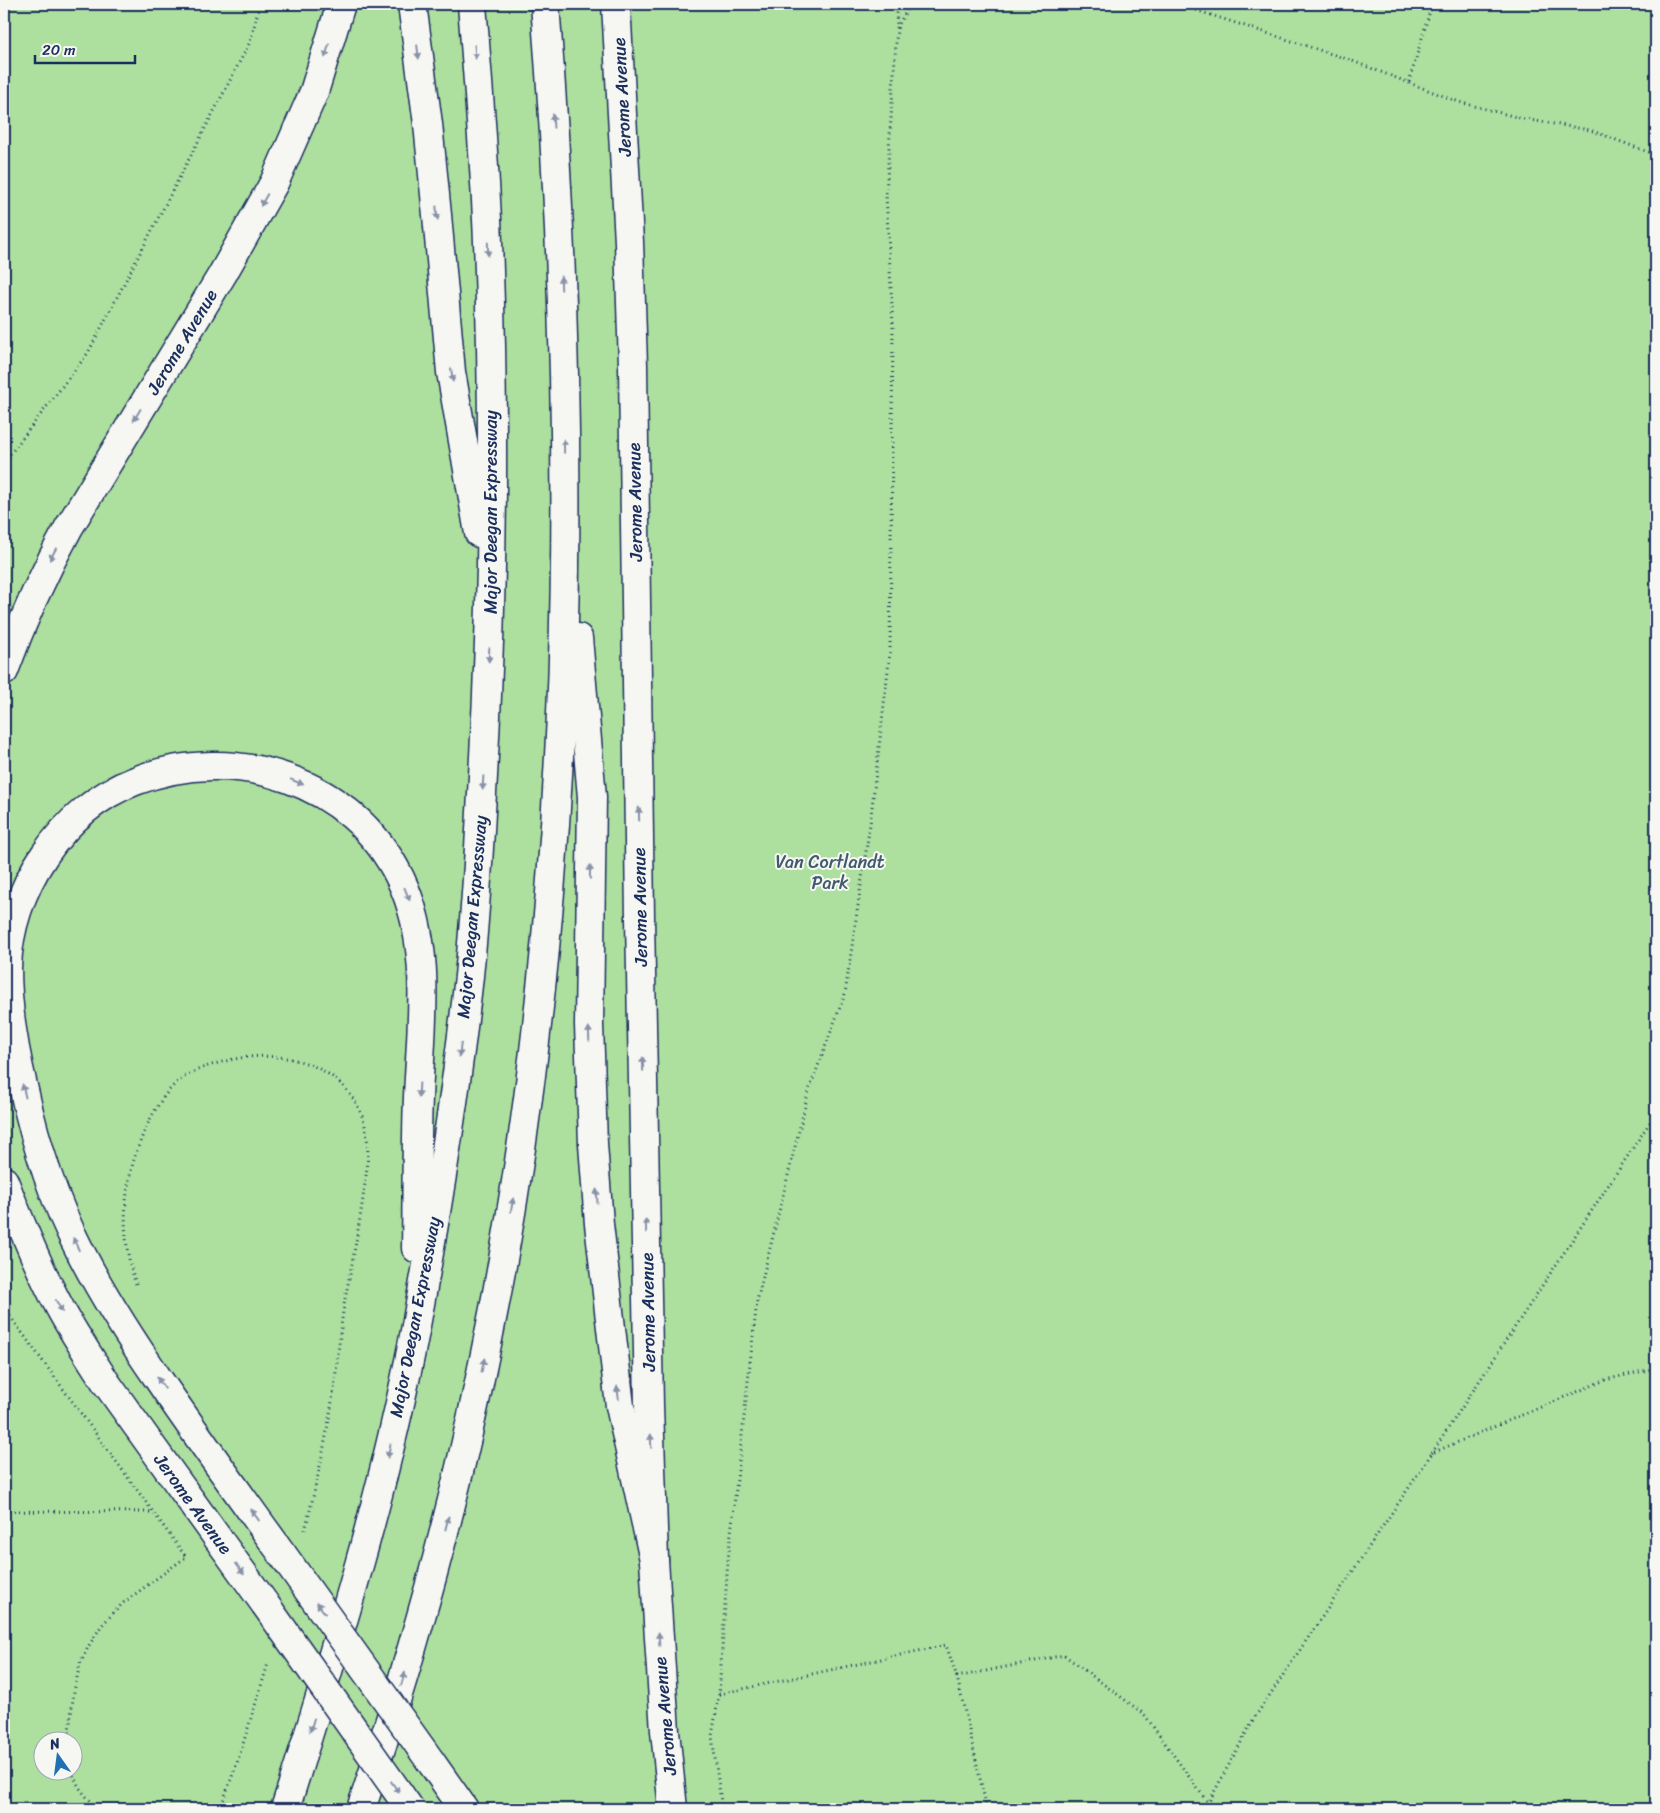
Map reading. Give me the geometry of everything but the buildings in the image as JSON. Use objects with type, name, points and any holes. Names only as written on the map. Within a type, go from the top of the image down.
[{"type":"main road","name":"Jerome Avenue","points":[[4,671],[29,604],[54,553],[222,275],[274,183],[314,92],[341,4]]},
{"type":"main road","points":[[412,4],[446,294],[451,372],[491,606]]},
{"type":"main road","name":"Major Deegan Expressway","points":[[285,1809],[359,1567],[386,1462],[414,1334],[454,1098],[469,975],[481,819],[491,606],[491,371],[488,241],[472,4]]},
{"type":"main road","points":[[361,1809],[432,1582],[456,1487],[487,1346],[509,1227],[542,985],[553,862],[564,615],[565,494],[560,249],[545,4]]},
{"type":"main road","name":"Jerome Avenue","points":[[616,4],[625,148],[633,365],[640,918],[654,1560],[665,1732],[673,1809]]},
{"type":"main road","points":[[565,494],[592,797],[589,1025],[593,1144],[599,1224],[620,1406],[654,1560]]},
{"type":"main road","points":[[414,1334],[422,969],[421,948],[414,913],[399,877],[380,845],[367,828],[333,800],[315,789],[294,780],[273,773],[250,769],[204,766],[157,774],[132,781],[110,793],[74,821],[41,860],[20,902],[9,946],[7,968],[10,1017],[20,1076],[41,1156],[64,1218],[87,1265],[134,1345],[464,1809]]},
{"type":"main road","name":"Jerome Avenue","points":[[4,1181],[38,1265],[83,1347],[107,1384],[410,1809]]},
{"type":"path","points":[[4,462],[88,353],[250,42],[260,4]]},
{"type":"path","points":[[722,1809],[712,1736],[719,1694],[728,1560],[758,1301],[809,1090],[845,994],[870,824],[890,653],[893,326],[886,194],[897,28],[896,4]]},
{"type":"path","points":[[897,28],[910,4]]},
{"type":"path","points":[[1177,4],[1347,59],[1459,102],[1524,119],[1590,130],[1656,155]]},
{"type":"path","points":[[1409,82],[1432,4]]},
{"type":"path","points":[[138,1288],[129,1260],[126,1240],[127,1194],[131,1169],[147,1126],[167,1092],[178,1081],[193,1072],[235,1058],[279,1057],[298,1060],[315,1066],[332,1076],[358,1106],[368,1142],[367,1161],[327,1433],[304,1533]]},
{"type":"path","points":[[1205,1809],[1253,1720],[1432,1454],[1656,1113]]},
{"type":"path","points":[[4,1308],[186,1558],[123,1603],[98,1632],[80,1664],[70,1730]]},
{"type":"path","points":[[1432,1454],[1605,1380],[1656,1368]]},
{"type":"path","points":[[4,1511],[154,1512]]},
{"type":"path","points":[[719,1694],[946,1645],[957,1677],[987,1809]]},
{"type":"path","points":[[957,1677],[1064,1655],[1144,1714],[1208,1803]]},
{"type":"path","points":[[220,1809],[237,1763],[269,1662]]},
{"type":"path","points":[[75,1780],[85,1796],[99,1809]]},
{"type":"green space","name":"Van Cortlandt Park","points":[[4,4],[1656,4],[1656,1809],[4,1809]]}]
